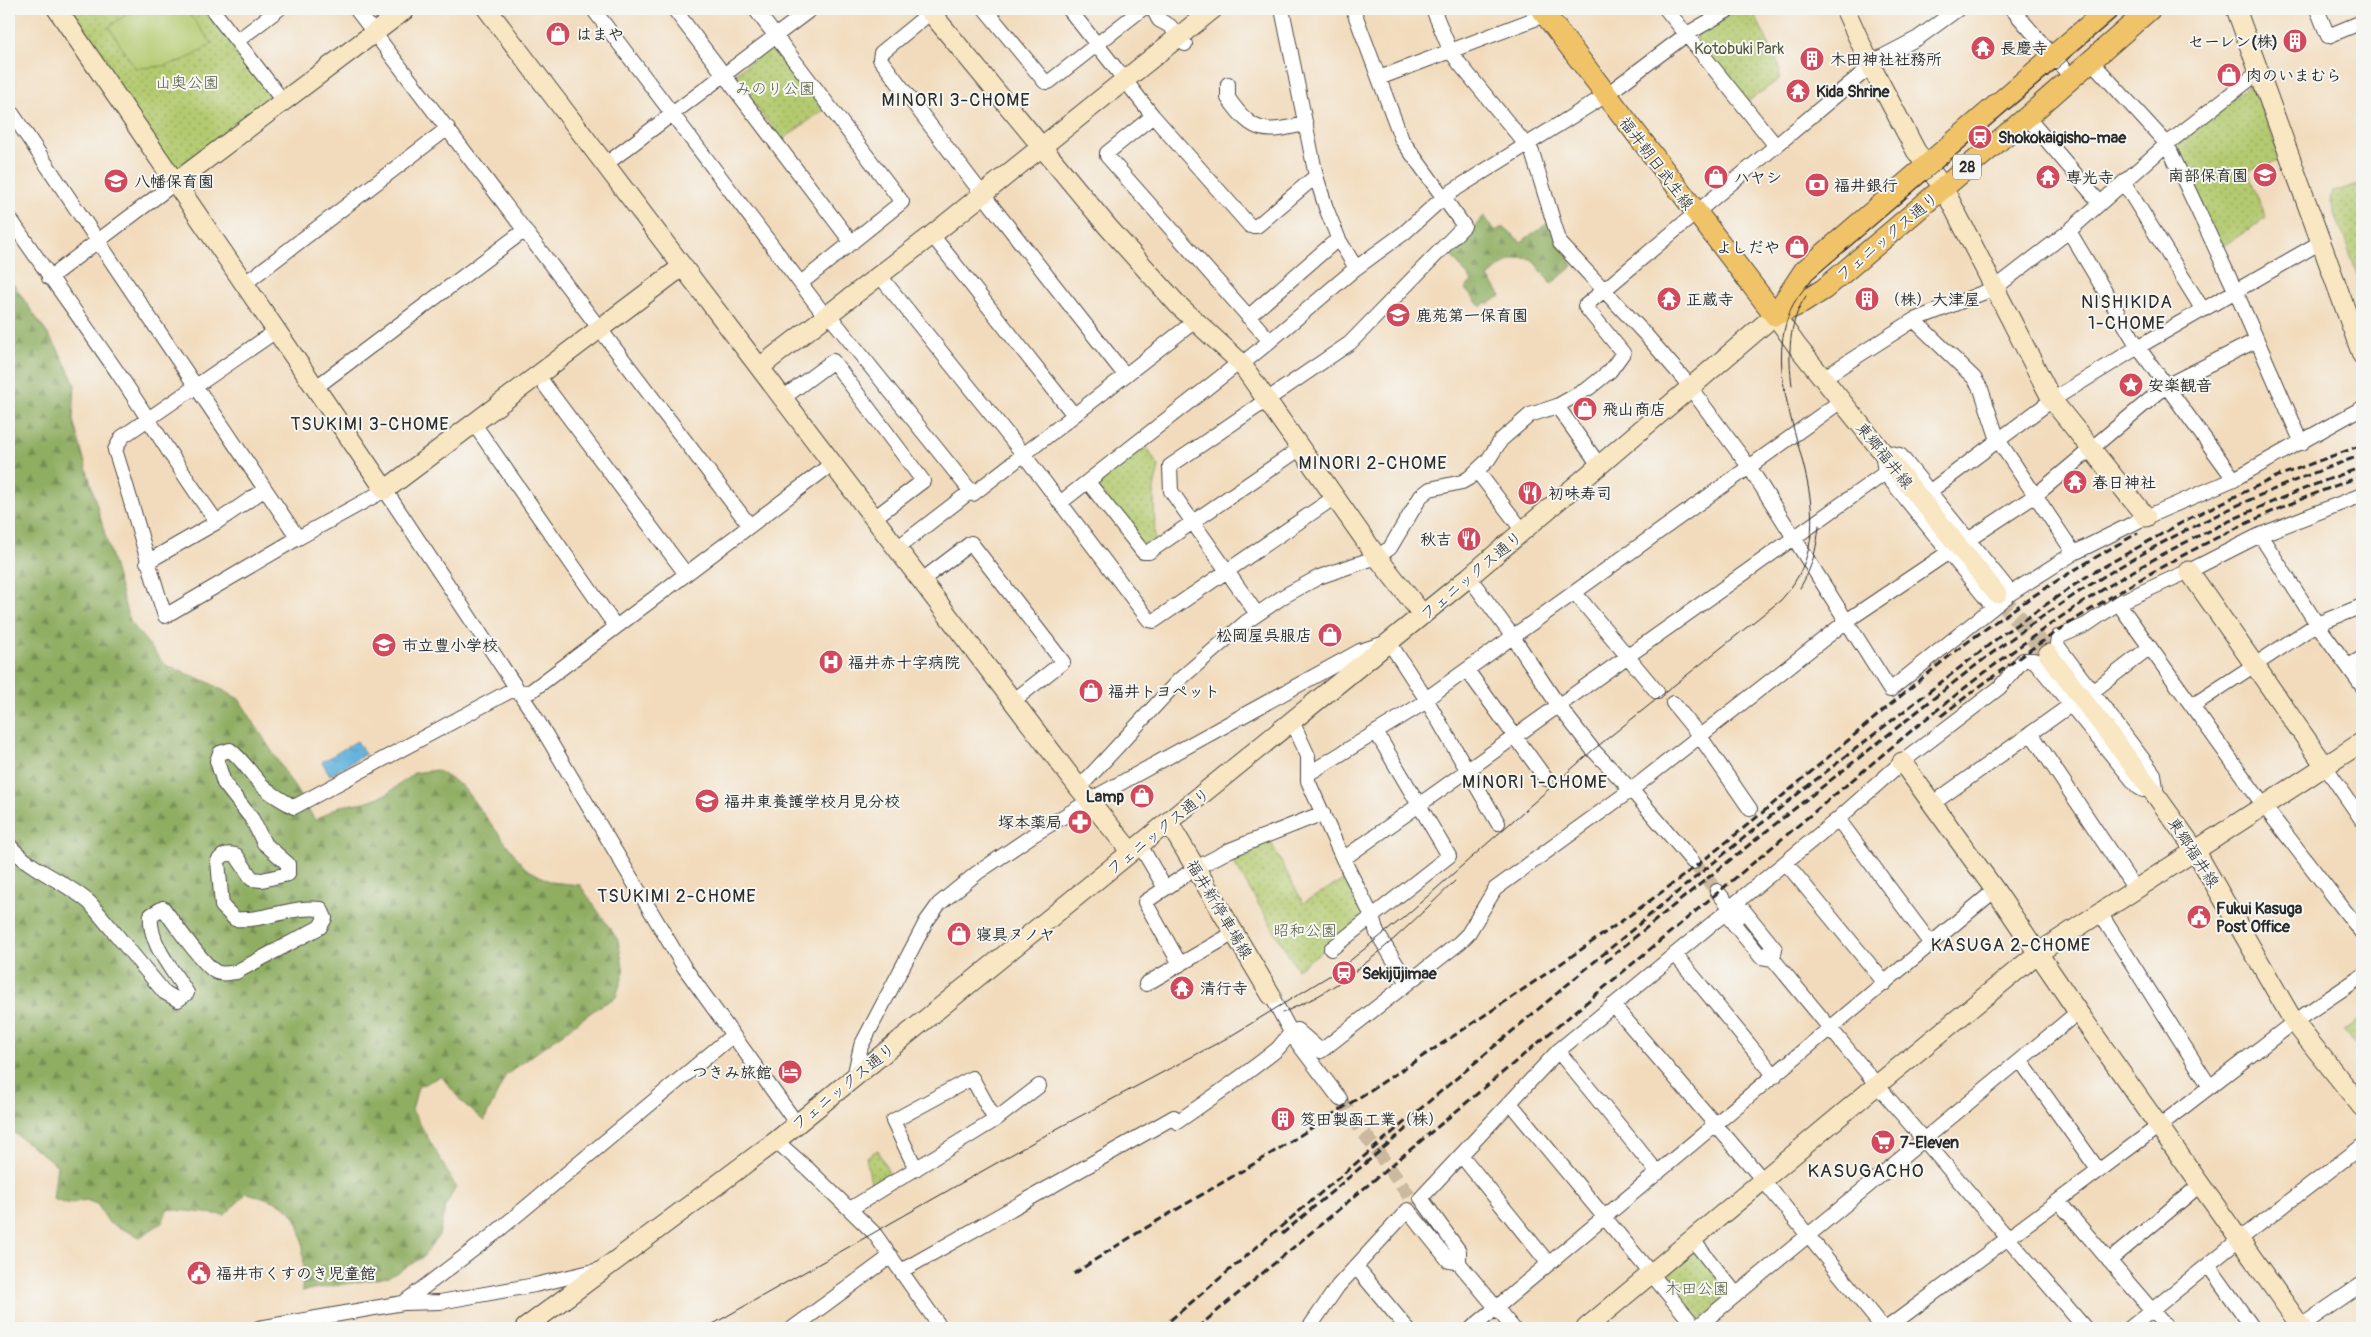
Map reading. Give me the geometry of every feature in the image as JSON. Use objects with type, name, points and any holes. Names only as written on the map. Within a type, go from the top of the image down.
[{"type":"main road","name":"フェニックス通り","points":[[1775,315],[1804,271],[2108,9]]},
{"type":"main road","name":"フェニックス通り","points":[[1775,315],[1802,303],[1824,289],[2027,117],[2150,9]]},
{"type":"main road","name":"福井朝日武生線","points":[[1546,11],[1606,95],[1775,315]]},
{"type":"street","points":[[57,9],[520,692],[684,966],[798,1124]]},
{"type":"street","points":[[212,9],[283,101]]},
{"type":"street","points":[[237,41],[278,9]]},
{"type":"street","points":[[356,9],[750,526]]},
{"type":"street","points":[[49,278],[406,9]]},
{"type":"street","points":[[487,9],[1084,794],[1135,848],[1165,888]]},
{"type":"street","points":[[593,9],[800,283],[973,494],[1194,321]]},
{"type":"street","points":[[674,9],[852,243]]},
{"type":"street","points":[[755,9],[902,202],[800,283]]},
{"type":"street","points":[[606,164],[811,9]]},
{"type":"street","points":[[985,9],[1045,82],[1049,82],[1142,9]]},
{"type":"street","points":[[1068,9],[1153,116],[1250,226],[1257,226],[1316,176]]},
{"type":"street","points":[[1153,9],[1159,20],[1170,26],[1182,40]]},
{"type":"street","points":[[760,368],[932,235],[1125,80],[1182,40],[1213,9]]},
{"type":"street","points":[[1282,9],[1316,176],[1326,208],[1340,240],[1356,268]]},
{"type":"street","points":[[1257,614],[1171,491],[1170,466],[1350,343],[1464,226],[1402,140],[1353,9]]},
{"type":"street","points":[[1433,9],[1450,50],[1459,64],[1532,152],[1560,243],[1645,334],[1690,387],[1750,468],[1848,620],[1890,690],[2000,598],[2074,553],[2146,517],[2234,478],[2302,443],[2362,408]]},
{"type":"street","points":[[1666,9],[1776,146]]},
{"type":"street","points":[[1060,503],[1270,341],[1356,268],[1404,233],[1442,198],[1606,95],[1687,34],[1730,9]]},
{"type":"street","points":[[1845,9],[1871,64],[1926,166],[1943,187],[2052,400],[2146,517]]},
{"type":"street","points":[[1084,794],[1179,680],[1257,614],[1284,596],[1319,577],[1377,557],[1390,548],[1421,496],[1430,489],[1462,482],[1488,460],[1501,440],[1530,415],[1557,406],[1610,371],[1624,353],[1585,306],[1871,64],[1918,38],[1958,9]]},
{"type":"street","points":[[2012,9],[2072,78]]},
{"type":"street","points":[[2236,9],[2362,355]]},
{"type":"street","points":[[2317,9],[2328,36],[2362,22]]},
{"type":"street","points":[[1125,375],[880,59],[881,53],[929,11],[1108,227],[1194,321],[1241,363],[1377,557],[1423,615]]},
{"type":"street","points":[[1380,78],[1546,11]]},
{"type":"street","points":[[2090,61],[2167,144],[2236,292],[2302,443]]},
{"type":"street","points":[[1823,378],[1914,320],[1995,288],[2069,231],[2167,144],[2259,72]]},
{"type":"street","points":[[1228,84],[1228,98],[1247,121],[1258,128],[1275,130],[1306,124]]},
{"type":"street","points":[[9,110],[298,538]]},
{"type":"street","points":[[1153,116],[1107,153],[1107,156],[1270,341]]},
{"type":"street","points":[[2027,117],[2100,204]]},
{"type":"street","points":[[244,284],[448,128]]},
{"type":"street","points":[[2124,183],[2203,310]]},
{"type":"street","points":[[9,217],[49,278],[148,418],[183,476],[217,522]]},
{"type":"street","points":[[315,388],[525,230]]},
{"type":"street","points":[[2069,231],[2138,347],[2234,478]]},
{"type":"street","points":[[932,235],[1074,415]]},
{"type":"street","points":[[1248,317],[1340,240]]},
{"type":"street","points":[[1929,492],[2052,400],[2138,347],[2321,242]]},
{"type":"street","points":[[276,331],[122,437],[115,450],[140,528],[147,562],[165,616],[384,490],[683,266]]},
{"type":"street","points":[[880,276],[1024,455],[1149,620],[1154,621],[1335,497]]},
{"type":"street","name":"東郷福井線","points":[[1775,315],[1841,401],[2000,598]]},
{"type":"street","name":"フェニックス通り","points":[[525,1328],[776,1142],[1469,577],[1775,315]]},
{"type":"street","points":[[1914,320],[1974,378],[1981,389],[1998,440],[2074,553]]},
{"type":"street","points":[[1968,540],[2036,495],[2166,386],[2257,340]]},
{"type":"street","points":[[784,398],[833,361],[923,481],[874,518]]},
{"type":"street","points":[[538,376],[686,574]]},
{"type":"street","points":[[1308,774],[1427,700],[1841,401]]},
{"type":"street","points":[[1557,406],[1599,465]]},
{"type":"street","points":[[474,424],[616,627]]},
{"type":"street","points":[[1088,482],[1143,552],[1149,552],[1301,448]]},
{"type":"street","points":[[1882,451],[1900,455],[1968,540],[2000,598],[1949,552],[1884,473],[1882,451]]},
{"type":"street","points":[[9,845],[25,860],[76,890],[90,903],[164,992],[169,997],[178,1000],[187,993],[162,953],[150,929],[151,916],[163,908],[206,963],[216,972],[227,974],[236,972],[320,927],[324,918],[321,909],[309,907],[270,916],[235,919],[222,906],[218,861],[221,856],[228,854],[236,855],[252,879],[262,880],[288,874],[288,864],[264,843],[252,819],[224,783],[217,761],[220,753],[230,750],[240,758],[260,783],[278,798],[294,807],[510,691],[530,692],[833,463]]},
{"type":"street","points":[[1477,470],[1523,532]]},
{"type":"street","points":[[1342,859],[1884,473]]},
{"type":"street","points":[[147,562],[217,522],[265,488]]},
{"type":"street","points":[[897,548],[971,491]]},
{"type":"street","points":[[2157,797],[2154,774],[2057,645],[2056,639],[2062,634],[2086,624],[2118,603],[2189,571],[2260,535],[2362,495]]},
{"type":"street","points":[[2260,535],[2317,624],[2362,686]]},
{"type":"street","points":[[922,580],[971,543],[1063,662],[1013,701]]},
{"type":"street","points":[[900,1271],[1174,1117],[1177,1122],[1228,1087],[1278,1049],[1291,1032],[1297,1030],[1321,1051],[1468,934],[1495,889],[1631,790],[1848,620],[1949,552]]},
{"type":"street","points":[[2189,571],[2362,820]]},
{"type":"street","points":[[1469,577],[1513,637],[1558,705],[1593,750],[1631,790],[1693,862]]},
{"type":"street","points":[[1575,593],[1657,692]]},
{"type":"street","points":[[2118,603],[2264,806],[2362,933]]},
{"type":"street","points":[[2192,706],[2317,624],[2362,606]]},
{"type":"street","points":[[854,1078],[861,1046],[926,922],[939,904],[977,873],[1033,834],[1084,794],[1360,652],[1389,642],[1427,700],[1498,823]]},
{"type":"street","points":[[2092,692],[2150,647]]},
{"type":"street","name":"東郷福井線","points":[[2048,654],[2195,850],[2294,1022],[2362,1107]]},
{"type":"street","points":[[2348,666],[2362,658]]},
{"type":"street","points":[[1773,959],[1775,949],[1737,902],[1838,819],[1902,762],[1999,688],[2023,660],[2034,660],[2072,704],[2138,787],[2157,797]]},
{"type":"street","points":[[1467,670],[1546,779]]},
{"type":"street","points":[[1673,703],[1699,735],[1750,810]]},
{"type":"street","points":[[1932,804],[2072,704]]},
{"type":"street","points":[[1292,721],[1308,756],[1308,781],[1342,859],[1372,916],[1377,933],[1408,983]]},
{"type":"street","points":[[1331,949],[1448,856],[1376,732]]},
{"type":"street","points":[[2031,733],[2135,889]]},
{"type":"street","points":[[1586,1328],[1877,1084],[2038,953],[2362,742]]},
{"type":"street","points":[[1902,762],[1995,890],[2078,1012],[2302,1327],[2362,1284]]},
{"type":"street","points":[[1180,964],[1145,902],[1196,868],[1230,850],[1323,813]]},
{"type":"street","points":[[1838,819],[1931,944]]},
{"type":"street","name":"福井新停車場線","points":[[1169,823],[1271,995]]},
{"type":"street","points":[[1786,863],[1885,983]]},
{"type":"street","points":[[1472,1328],[1995,890]]},
{"type":"street","points":[[1717,891],[1877,1084],[2085,1328]]},
{"type":"street","points":[[2100,912],[2210,1086]]},
{"type":"street","points":[[1459,1263],[1459,1251],[1421,1198],[1558,1051],[1725,913],[1761,957],[1773,959]]},
{"type":"street","points":[[1146,984],[1234,932]]},
{"type":"street","points":[[1675,954],[1774,1076]]},
{"type":"street","points":[[1888,1328],[2160,1126],[2294,1022],[2362,976]]},
{"type":"street","points":[[1271,995],[1291,1032],[1340,1099]]},
{"type":"street","points":[[1613,1005],[1763,1180],[1883,1328]]},
{"type":"street","points":[[1510,1103],[1696,1328],[2078,1012]]},
{"type":"street","points":[[403,1303],[494,1234],[733,1036]]},
{"type":"street","points":[[1558,1051],[1658,1173]]},
{"type":"street","points":[[2020,1060],[2099,1171]]},
{"type":"street","points":[[916,1168],[892,1121],[972,1078],[995,1120]]},
{"type":"street","points":[[850,1209],[995,1120],[1040,1086]]},
{"type":"street","points":[[776,1142],[874,1233],[941,1328]]},
{"type":"street","points":[[2130,1328],[2240,1239],[2362,1146]]},
{"type":"street","points":[[1461,1155],[1549,1264]]},
{"type":"street","points":[[2109,1261],[2201,1184]]},
{"type":"street","points":[[2058,1201],[2167,1328]]},
{"type":"street","points":[[1414,1203],[1459,1263],[1513,1328]]},
{"type":"street","points":[[1309,1328],[1338,1286],[1408,1210],[1449,1261],[1459,1263]]},
{"type":"street","points":[[1692,1239],[1736,1294]]},
{"type":"street","points":[[794,1328],[890,1256]]},
{"type":"street","points":[[2208,1265],[2253,1328]]},
{"type":"street","points":[[1356,1267],[1408,1328]]},
{"type":"street","points":[[258,1328],[403,1303],[440,1302],[535,1285],[605,1269]]},
{"type":"green space","name":"山奥公園","points":[[64,9],[205,9],[272,95],[271,103],[180,171],[174,170]]},
{"type":"green space","points":[[134,9],[185,9],[212,43],[195,55],[176,63],[156,67],[135,68],[109,27]]},
{"type":"green space","name":"Kotobuki Park","points":[[1741,9],[1752,9],[1780,67],[1779,79],[1746,103],[1697,42],[1697,35]]},
{"type":"green space","name":"みのり公園","points":[[770,48],[779,50],[825,109],[782,140],[738,84],[737,72]]},
{"type":"green space","points":[[2252,83],[2281,160],[2247,170],[2266,218],[2217,250],[2172,147]]},
{"type":"green space","points":[[2362,183],[2362,288],[2330,199],[2333,192]]},
{"type":"green space","points":[[1484,216],[1495,231],[1503,227],[1521,242],[1548,223],[1573,266],[1551,284],[1532,259],[1524,258],[1508,262],[1488,277],[1501,296],[1488,304],[1486,302],[1481,307],[1465,289],[1472,281],[1450,254]]},
{"type":"green space","points":[[9,278],[58,349],[75,384],[73,420],[129,620],[165,665],[206,681],[239,699],[315,820],[340,806],[365,802],[387,794],[414,773],[436,770],[462,786],[525,868],[551,882],[580,885],[618,940],[624,972],[616,997],[597,1008],[506,1075],[484,1121],[462,1102],[441,1076],[418,1087],[412,1110],[456,1187],[445,1207],[439,1235],[423,1257],[389,1277],[302,1291],[303,1249],[300,1228],[296,1219],[281,1204],[247,1193],[225,1215],[167,1209],[163,1222],[140,1237],[109,1223],[97,1204],[86,1200],[67,1204],[53,1199],[57,1165],[9,1129]]},
{"type":"green space","points":[[1144,444],[1159,467],[1154,488],[1155,544],[1150,547],[1142,545],[1097,487],[1099,479]]},
{"type":"green space","name":"昭和公園","points":[[1269,839],[1303,903],[1347,878],[1369,918],[1297,969],[1231,858]]},
{"type":"green space","points":[[2362,1017],[2362,1054],[2344,1030]]},
{"type":"green space","points":[[878,1150],[892,1180],[873,1192],[866,1157]]},
{"type":"green space","name":"木田公園","points":[[1696,1251],[1730,1294],[1695,1324],[1661,1279]]},
{"type":"water","points":[[357,741],[365,754],[330,775],[322,762]]},
{"type":"tunnel","points":[[1997,594],[2048,654]]},
{"type":"tunnel","points":[[1693,862],[1717,891]]},
{"type":"tunnel","points":[[1340,1099],[1414,1203]]},
{"type":"tram line","points":[[706,1328],[1060,1127],[1229,1037],[1337,971],[1403,918],[1593,750],[1781,600],[1803,566],[1811,531],[1810,495],[1784,386],[1782,350],[1789,314],[1793,304],[1812,279],[2126,9]]},
{"type":"tram line","points":[[1792,385],[1790,363],[1791,339],[1796,317],[1806,296]]},
{"type":"tram line","points":[[1800,588],[1813,558],[1819,525]]},
{"type":"tram line","points":[[1282,1013],[1318,996],[1359,968],[1392,941],[1455,881]]},
{"type":"railway","points":[[1161,1328],[1658,908],[1800,792],[2003,634],[2089,575],[2190,518],[2278,476],[2362,445]]},
{"type":"railway","points":[[1605,962],[1958,680],[2058,606],[2130,561],[2205,521],[2283,486],[2362,455]]},
{"type":"railway","points":[[1197,1328],[1905,736],[2017,648],[2105,588],[2190,540],[2275,501],[2362,467]]},
{"type":"railway","points":[[1941,716],[2040,643],[2142,578],[2194,549],[2248,523],[2304,498],[2362,476]]},
{"type":"railway","points":[[1074,1274],[1326,1119],[1600,937],[1720,847],[1965,644],[2037,593],[2138,533]]},
{"type":"railway","points":[[1282,1234],[1413,1123]]},
{"type":"place","name":"はまや","points":[[558,34]]},
{"type":"place","name":"セーレン(株)","points":[[2295,41]]},
{"type":"place","name":"長慶寺","points":[[1983,48]]},
{"type":"place","name":"木田神社社務所","points":[[1812,59]]},
{"type":"place","name":"肉のいまむら","points":[[2229,75]]},
{"type":"place","name":"Kida Shrine","points":[[1798,91]]},
{"type":"place","name":"Shokokaigisho-mae","points":[[1980,137]]},
{"type":"place","name":"南部保育園","points":[[2265,175]]},
{"type":"place","name":"ハヤシ","points":[[1716,177]]},
{"type":"place","name":"専光寺","points":[[2048,177]]},
{"type":"place","name":"八幡保育園","points":[[116,181]]},
{"type":"place","name":"福井銀行","points":[[1817,185]]},
{"type":"place","name":"よしだや","points":[[1797,247]]},
{"type":"place","name":"正蔵寺","points":[[1669,299]]},
{"type":"place","name":"（株）大津屋","points":[[1867,299]]},
{"type":"place","name":"鹿苑第一保育園","points":[[1398,315]]},
{"type":"place","name":"安楽観音","points":[[2131,385]]},
{"type":"place","name":"飛山商店","points":[[1585,409]]},
{"type":"place","name":"春日神社","points":[[2075,482]]},
{"type":"place","name":"初味寿司","points":[[1530,493]]},
{"type":"place","name":"秋吉","points":[[1469,539]]},
{"type":"place","name":"松岡屋呉服店","points":[[1330,635]]},
{"type":"place","name":"市立豊小学校","points":[[384,645]]},
{"type":"place","name":"福井赤十字病院","points":[[831,662]]},
{"type":"place","name":"福井トヨペット","points":[[1091,691]]},
{"type":"place","name":"Lamp","points":[[1142,796]]},
{"type":"place","name":"福井東養護学校月見分校","points":[[707,801]]},
{"type":"place","name":"塚本薬局","points":[[1080,822]]},
{"type":"place","name":"Fukui Kasuga Post Office","points":[[2199,917]]},
{"type":"place","name":"寝具ヌノヤ","points":[[959,934]]},
{"type":"place","name":"Sekijūjimae","points":[[1344,973]]},
{"type":"place","name":"清行寺","points":[[1182,988]]},
{"type":"place","name":"つきみ旅館","points":[[790,1072]]},
{"type":"place","name":"笈田製函工業（株）","points":[[1283,1119]]},
{"type":"place","name":"7-Eleven","points":[[1883,1142]]},
{"type":"place","name":"福井市くすのき児童館","points":[[199,1273]]},
{"type":"district","name":"MINORI 3-CHOME","points":[[956,100]]},
{"type":"district","name":"NISHIKIDA 1-CHOME","points":[[2127,312]]},
{"type":"district","name":"TSUKIMI 3-CHOME","points":[[370,424]]},
{"type":"district","name":"MINORI 2-CHOME","points":[[1373,463]]},
{"type":"district","name":"MINORI 1-CHOME","points":[[1535,782]]},
{"type":"district","name":"TSUKIMI 2-CHOME","points":[[677,896]]},
{"type":"district","name":"KASUGA 2-CHOME","points":[[2011,945]]},
{"type":"district","name":"KASUGACHO","points":[[1866,1170]]}]
